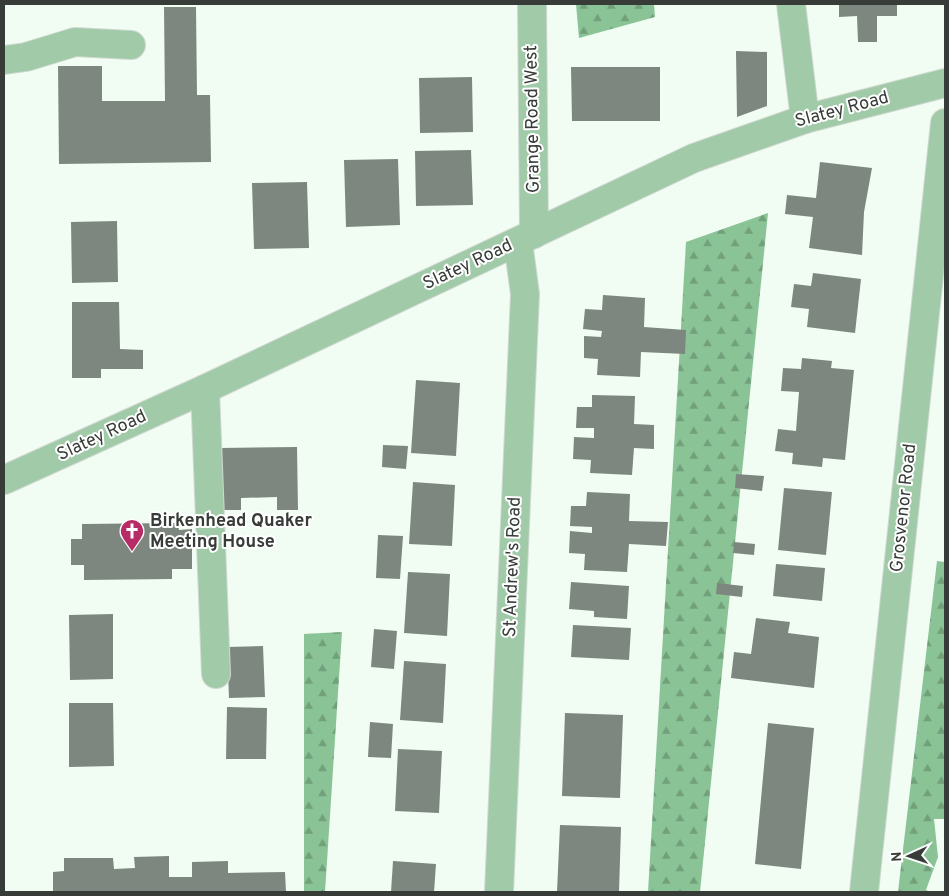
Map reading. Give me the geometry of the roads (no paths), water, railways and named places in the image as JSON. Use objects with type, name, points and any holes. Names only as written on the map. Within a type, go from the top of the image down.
[{"type":"street","name":"Grange Road West","points":[[526,238],[532,4]]},
{"type":"street","points":[[792,4],[805,118]]},
{"type":"street","points":[[4,60],[26,57],[75,42],[131,45]]},
{"type":"street","name":"Slatey Road","points":[[4,480],[205,389],[694,158],[805,118],[945,83]]},
{"type":"street","name":"Grosvenor Road","points":[[864,892],[945,123]]},
{"type":"street","name":"St Andrew's Road","points":[[499,892],[526,238]]},
{"type":"street","points":[[205,389],[216,674]]},
{"type":"place","name":"Birkenhead Quaker Meeting House","points":[[132,552]]}]
